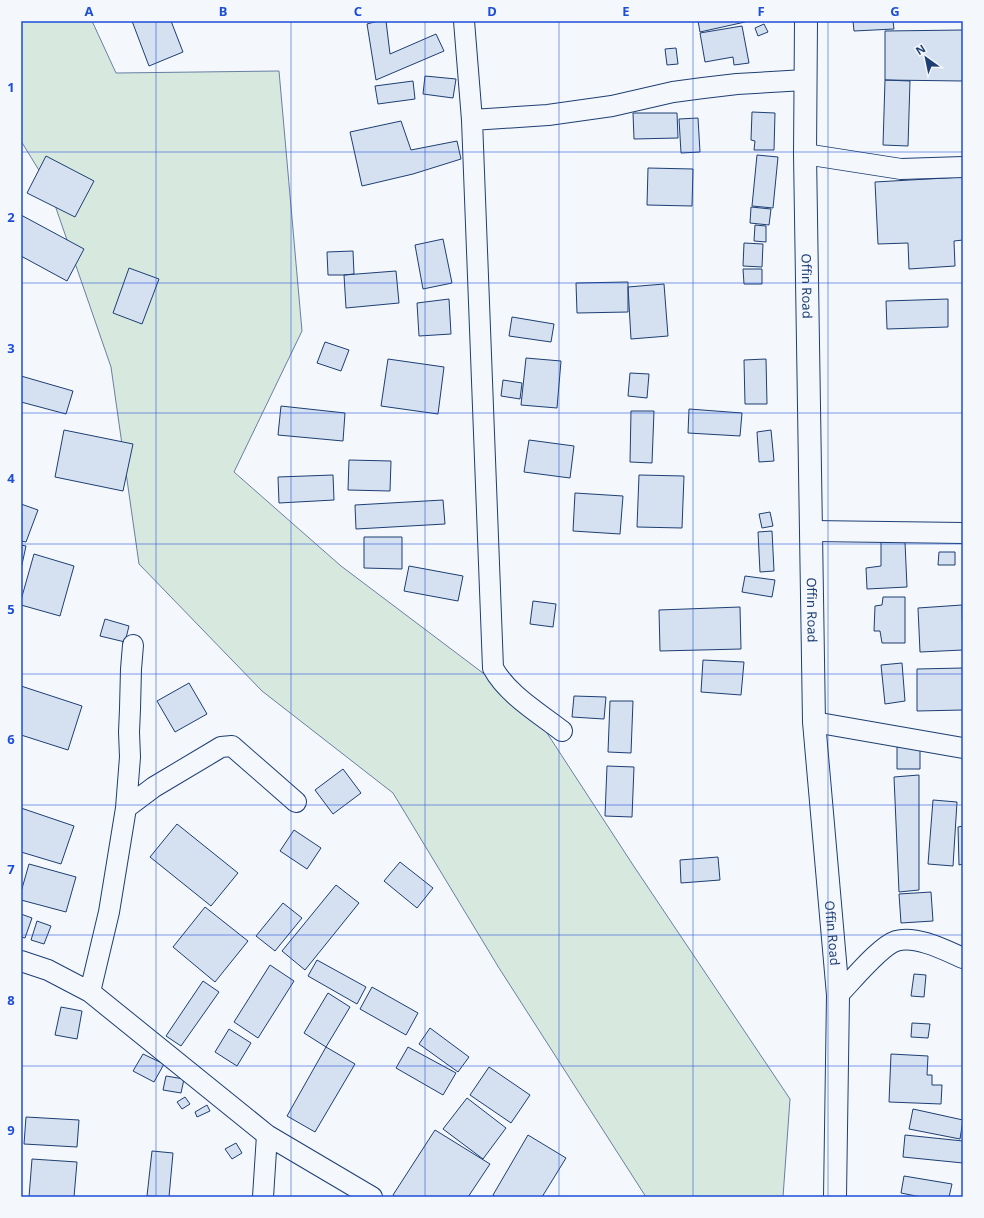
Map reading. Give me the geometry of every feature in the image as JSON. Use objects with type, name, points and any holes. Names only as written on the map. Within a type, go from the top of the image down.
[{"type":"street","points":[[464,21],[472,120],[493,668],[506,687],[562,731]]},
{"type":"street","name":"Offin Road","points":[[806,21],[805,154],[814,722],[838,995],[835,1197]]},
{"type":"street","points":[[472,120],[548,115],[612,106],[673,92],[737,84],[805,80]]},
{"type":"street","points":[[805,154],[901,169],[963,167]]},
{"type":"street","points":[[812,531],[963,533]]},
{"type":"street","points":[[90,992],[109,912],[126,808],[130,757],[129,732],[133,645]]},
{"type":"street","points":[[814,722],[963,748]]},
{"type":"street","points":[[126,808],[154,787],[221,747],[232,746],[296,802]]},
{"type":"street","points":[[838,995],[884,947],[896,941],[914,941],[928,944],[963,958]]},
{"type":"street","points":[[21,961],[48,970],[90,992],[267,1135],[372,1197]]},
{"type":"street","points":[[263,1197],[267,1135]]},
{"type":"shaded area","points":[[21,21],[92,21],[116,73],[279,71],[302,331],[234,472],[341,566],[532,710],[635,868],[790,1099],[783,1197],[646,1197],[499,968],[393,793],[262,691],[139,564],[111,367],[48,185],[21,141]]},
{"type":"building","points":[[132,21],[171,21],[183,52],[149,66]]},
{"type":"building","points":[[378,21],[386,21],[390,54],[436,34],[444,51],[376,80],[367,24]]},
{"type":"building","points":[[698,21],[744,21],[745,22],[700,32]]},
{"type":"building","points":[[853,21],[893,21],[894,29],[854,31]]},
{"type":"building","points":[[764,24],[768,32],[758,36],[755,28]]},
{"type":"building","points":[[742,26],[749,63],[734,65],[733,57],[705,62],[700,33]]},
{"type":"building","points":[[963,30],[963,81],[885,80],[885,31]]},
{"type":"building","points":[[676,48],[678,64],[667,65],[665,49]]},
{"type":"building","points":[[425,76],[456,79],[453,98],[423,94]]},
{"type":"building","points":[[885,80],[910,81],[908,146],[883,145]]},
{"type":"building","points":[[413,81],[415,99],[378,104],[375,86]]},
{"type":"building","points":[[752,112],[775,113],[774,150],[754,150],[755,141],[751,140]]},
{"type":"building","points":[[633,113],[677,113],[678,138],[634,139]]},
{"type":"building","points":[[698,118],[700,152],[681,153],[679,119]]},
{"type":"building","points":[[401,121],[411,150],[457,141],[461,159],[413,174],[362,186],[350,132]]},
{"type":"building","points":[[757,155],[778,157],[773,208],[752,206]]},
{"type":"building","points":[[46,156],[94,181],[75,217],[27,193]]},
{"type":"building","points":[[648,168],[693,169],[692,206],[647,205]]},
{"type":"building","points":[[963,177],[963,240],[954,241],[955,266],[909,269],[908,243],[878,244],[875,182]]},
{"type":"building","points":[[751,207],[771,209],[769,225],[750,223]]},
{"type":"building","points":[[21,215],[84,249],[67,281],[21,256]]},
{"type":"building","points":[[755,225],[766,226],[766,242],[754,241]]},
{"type":"building","points":[[443,239],[452,283],[423,289],[415,245]]},
{"type":"building","points":[[744,243],[763,244],[762,267],[743,266]]},
{"type":"building","points":[[353,251],[354,274],[328,275],[327,252]]},
{"type":"building","points":[[129,268],[159,279],[142,324],[113,313]]},
{"type":"building","points":[[743,269],[762,269],[762,284],[744,284]]},
{"type":"building","points":[[396,271],[399,303],[346,308],[344,275]]},
{"type":"building","points":[[628,282],[628,312],[577,313],[576,283]]},
{"type":"building","points":[[664,284],[668,336],[631,339],[628,287]]},
{"type":"building","points":[[449,299],[451,334],[419,336],[417,303]]},
{"type":"building","points":[[948,299],[948,327],[887,329],[886,301]]},
{"type":"building","points":[[512,317],[554,324],[551,342],[509,336]]},
{"type":"building","points":[[325,342],[349,350],[341,371],[317,363]]},
{"type":"building","points":[[526,358],[561,361],[557,408],[521,405]]},
{"type":"building","points":[[388,359],[444,367],[438,414],[381,406]]},
{"type":"building","points":[[766,359],[767,404],[745,404],[744,360]]},
{"type":"building","points":[[630,373],[649,374],[647,398],[628,396]]},
{"type":"building","points":[[21,376],[73,391],[66,414],[21,402]]},
{"type":"building","points":[[503,380],[522,383],[520,399],[501,396]]},
{"type":"building","points":[[281,406],[345,413],[343,441],[278,435]]},
{"type":"building","points":[[689,409],[742,413],[740,436],[688,433]]},
{"type":"building","points":[[631,411],[654,411],[652,463],[630,462]]},
{"type":"building","points":[[64,430],[133,444],[123,491],[55,477]]},
{"type":"building","points":[[771,430],[774,461],[759,462],[757,432]]},
{"type":"building","points":[[529,440],[574,446],[570,478],[524,472]]},
{"type":"building","points":[[349,460],[391,461],[390,491],[348,490]]},
{"type":"building","points":[[333,475],[334,500],[279,503],[278,477]]},
{"type":"building","points":[[639,475],[684,476],[682,528],[637,527]]},
{"type":"building","points":[[575,493],[623,496],[620,534],[573,531]]},
{"type":"building","points":[[443,500],[445,524],[356,529],[355,505]]},
{"type":"building","points":[[21,504],[38,510],[26,542],[21,541]]},
{"type":"building","points":[[770,512],[773,526],[762,528],[759,514]]},
{"type":"building","points":[[772,531],[774,571],[760,572],[758,532]]},
{"type":"building","points":[[364,537],[402,537],[402,569],[364,568]]},
{"type":"building","points":[[881,542],[905,542],[907,587],[867,589],[866,568],[881,566]]},
{"type":"building","points":[[21,545],[26,546],[21,569]]},
{"type":"building","points":[[939,552],[955,552],[955,565],[938,565]]},
{"type":"building","points":[[34,554],[74,566],[60,616],[21,605],[21,600]]},
{"type":"building","points":[[409,566],[463,576],[458,601],[404,591]]},
{"type":"building","points":[[745,576],[775,580],[772,597],[742,592]]},
{"type":"building","points":[[883,597],[905,597],[905,643],[882,643],[880,631],[874,631],[875,606],[882,605]]},
{"type":"building","points":[[533,601],[556,604],[553,627],[530,624]]},
{"type":"building","points":[[962,605],[963,650],[920,652],[918,608]]},
{"type":"building","points":[[740,607],[741,649],[660,651],[659,610]]},
{"type":"building","points":[[105,619],[129,626],[125,642],[100,636]]},
{"type":"building","points":[[703,660],[744,662],[741,695],[701,692]]},
{"type":"building","points":[[902,663],[905,701],[885,704],[881,665]]},
{"type":"building","points":[[963,668],[963,710],[917,711],[917,669]]},
{"type":"building","points":[[189,683],[207,714],[175,732],[157,701]]},
{"type":"building","points":[[21,686],[82,706],[68,750],[21,735]]},
{"type":"building","points":[[574,696],[606,697],[604,719],[572,717]]},
{"type":"building","points":[[610,701],[633,701],[631,753],[608,752]]},
{"type":"building","points":[[897,747],[920,748],[920,769],[897,769]]},
{"type":"building","points":[[607,766],[634,767],[632,817],[605,816]]},
{"type":"building","points":[[343,769],[361,793],[333,814],[315,790]]},
{"type":"building","points":[[919,775],[919,890],[899,892],[894,777]]},
{"type":"building","points":[[933,800],[957,802],[953,866],[928,864]]},
{"type":"building","points":[[21,808],[74,826],[61,864],[21,852]]},
{"type":"building","points":[[177,824],[238,873],[211,906],[150,857]]},
{"type":"building","points":[[963,826],[963,864],[959,865],[958,827]]},
{"type":"building","points":[[294,830],[321,848],[307,869],[280,851]]},
{"type":"building","points":[[718,857],[720,880],[681,883],[680,860]]},
{"type":"building","points":[[400,862],[433,888],[417,908],[384,881]]},
{"type":"building","points":[[29,864],[76,877],[66,912],[21,900],[21,892]]},
{"type":"building","points":[[336,885],[359,903],[305,970],[282,951]]},
{"type":"building","points":[[931,892],[933,921],[901,923],[899,894]]},
{"type":"building","points":[[283,903],[302,918],[275,951],[256,936]]},
{"type":"building","points":[[205,907],[248,941],[215,982],[173,947]]},
{"type":"building","points":[[21,914],[32,918],[25,938],[21,937]]},
{"type":"building","points":[[37,921],[51,926],[44,944],[31,940]]},
{"type":"building","points":[[317,960],[366,987],[357,1004],[308,976]]},
{"type":"building","points":[[270,965],[294,981],[258,1038],[234,1022]]},
{"type":"building","points":[[914,974],[926,975],[924,997],[911,996]]},
{"type":"building","points":[[203,981],[219,992],[181,1046],[166,1036]]},
{"type":"building","points":[[372,987],[418,1013],[406,1035],[360,1009]]},
{"type":"building","points":[[328,993],[350,1007],[326,1047],[304,1033]]},
{"type":"building","points":[[61,1007],[82,1011],[77,1039],[55,1035]]},
{"type":"building","points":[[912,1023],[930,1024],[928,1038],[911,1037]]},
{"type":"building","points":[[430,1028],[469,1057],[458,1072],[419,1044]]},
{"type":"building","points":[[229,1029],[251,1043],[237,1066],[215,1052]]},
{"type":"building","points":[[326,1047],[355,1064],[315,1132],[287,1116]]},
{"type":"building","points":[[408,1047],[456,1073],[443,1095],[396,1068]]},
{"type":"building","points":[[143,1054],[164,1064],[154,1082],[133,1071]]},
{"type":"building","points":[[891,1054],[928,1056],[927,1075],[932,1075],[932,1085],[942,1085],[941,1104],[889,1102]]},
{"type":"building","points":[[489,1067],[530,1095],[511,1123],[470,1095]]},
{"type":"building","points":[[166,1076],[184,1079],[181,1093],[163,1090]]},
{"type":"building","points":[[185,1097],[190,1104],[182,1109],[177,1102]]},
{"type":"building","points":[[467,1098],[506,1128],[483,1159],[443,1129]]},
{"type":"building","points":[[207,1105],[210,1111],[197,1117],[195,1112]]},
{"type":"building","points":[[913,1109],[963,1120],[960,1139],[909,1129]]},
{"type":"building","points":[[26,1117],[79,1120],[77,1147],[24,1144]]},
{"type":"building","points":[[435,1130],[490,1164],[468,1197],[396,1197],[393,1195]]},
{"type":"building","points":[[528,1135],[566,1158],[542,1197],[496,1197],[493,1195]]},
{"type":"building","points":[[905,1135],[963,1141],[963,1163],[903,1157]]},
{"type":"building","points":[[236,1143],[242,1153],[232,1159],[225,1149]]},
{"type":"building","points":[[152,1151],[173,1153],[169,1197],[147,1196]]},
{"type":"building","points":[[32,1159],[77,1162],[74,1197],[29,1197]]},
{"type":"building","points":[[904,1176],[952,1184],[949,1197],[921,1197],[901,1193]]}]
